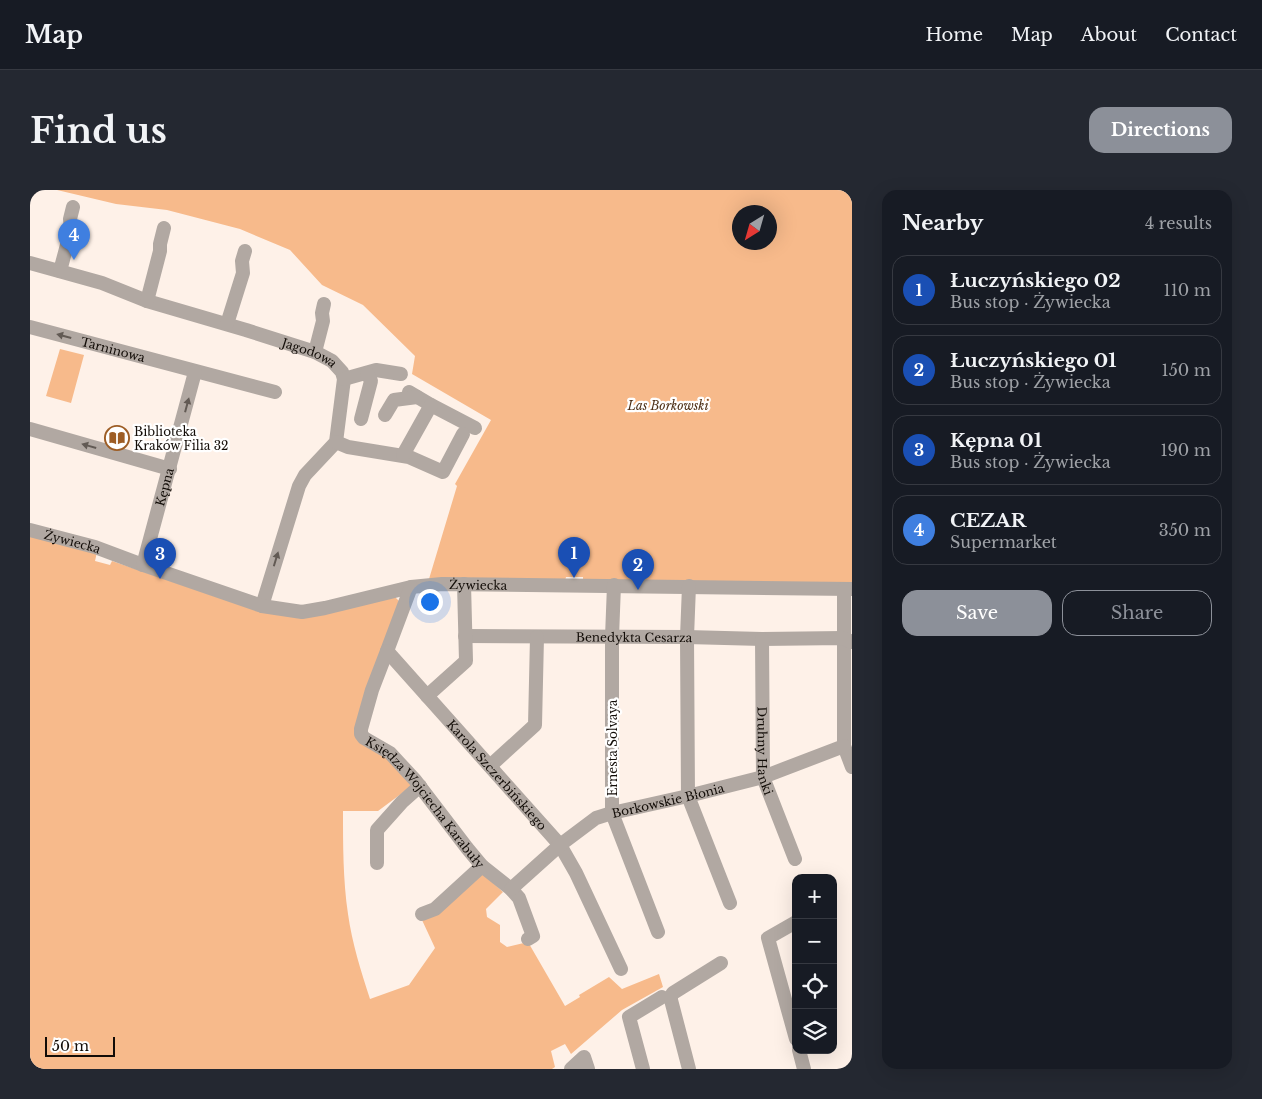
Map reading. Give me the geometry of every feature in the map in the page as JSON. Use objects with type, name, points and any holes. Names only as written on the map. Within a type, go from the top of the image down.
[{"type":"street","points":[[60,272],[71,230],[70,219],[73,207]]},
{"type":"street","points":[[147,300],[164,228]]},
{"type":"street","points":[[227,324],[243,273],[242,261],[245,251]]},
{"type":"street","name":"Jagodowa","points":[[30,263],[102,283],[147,300],[315,352],[332,361],[342,372],[344,379],[336,442]]},
{"type":"street","points":[[315,352],[323,321],[324,304]]},
{"type":"street","name":"Tarninowa","points":[[30,327],[196,372]]},
{"type":"street","points":[[344,379],[376,370],[401,374]]},
{"type":"street","points":[[196,372],[275,392]]},
{"type":"street","name":"Kępna","points":[[143,565],[196,372]]},
{"type":"street","points":[[361,419],[371,381],[367,373]]},
{"type":"street","points":[[262,606],[298,486],[305,475],[336,442],[348,447],[403,455],[442,472],[469,431],[413,395],[394,400],[385,415]]},
{"type":"street","points":[[403,455],[431,405]]},
{"type":"street","points":[[30,429],[170,469]]},
{"type":"street","name":"Żywiecka","points":[[30,530],[95,547],[262,606],[302,612],[411,587],[442,584],[848,589]]},
{"type":"street","points":[[427,696],[466,661],[464,584]]},
{"type":"street","name":"Ernesta Solvaya","points":[[614,586],[612,637],[612,812],[658,932]]},
{"type":"street","points":[[689,586],[687,637],[688,796],[730,903]]},
{"type":"street","points":[[387,651],[411,587]]},
{"type":"street","points":[[848,589],[844,746],[852,767]]},
{"type":"street","name":"Benedykta Cesarza","points":[[465,636],[848,640]]},
{"type":"street","points":[[490,766],[535,725],[536,637]]},
{"type":"street","name":"Druhny Hanki","points":[[762,639],[763,777],[795,859]]},
{"type":"street","name":"Karola Szczerbińskiego","points":[[387,651],[560,845],[622,969]]},
{"type":"street","name":"Księdza Wojciecha Karabuły","points":[[387,651],[372,690],[361,734],[364,738],[390,753],[420,786],[466,848],[482,866],[511,889],[519,898],[533,936],[528,939]]},
{"type":"street","name":"Borkowskie Błonia","points":[[511,889],[560,845],[596,818],[612,812],[688,796],[763,777],[844,746]]},
{"type":"street","points":[[378,863],[377,830],[402,802],[420,786]]},
{"type":"street","points":[[422,914],[434,909],[438,899],[482,866]]},
{"type":"street","points":[[792,924],[768,938],[792,1025]]},
{"type":"street","points":[[689,1069],[670,1000],[671,996],[721,963]]},
{"type":"street","points":[[643,1069],[629,1017],[662,997]]},
{"type":"street","points":[[800,1054],[804,1069]]},
{"type":"street","points":[[571,1069],[584,1057],[588,1069]]},
{"type":"green space","name":"Las Borkowski","points":[[57,190],[852,190],[852,584],[583,581],[583,577],[566,577],[565,581],[429,579],[457,486],[455,484],[491,420],[412,374],[415,356],[363,305],[322,285],[290,250],[240,229],[167,210],[116,204]]},
{"type":"green space","points":[[60,349],[84,355],[71,403],[46,396]]},
{"type":"green space","points":[[30,534],[97,552],[95,561],[110,565],[112,561],[258,611],[395,597],[399,601],[355,735],[385,755],[413,785],[378,811],[343,811],[346,901],[354,946],[370,999],[409,985],[435,948],[422,920],[482,873],[503,892],[486,909],[487,917],[500,925],[500,942],[507,947],[528,942],[565,1006],[609,977],[622,989],[659,974],[663,987],[622,1010],[571,1054],[565,1044],[551,1051],[555,1067],[552,1069],[30,1069]]},
{"type":"place","name":"CEZAR","points":[[74,260]]},
{"type":"place","name":"Biblioteka Kraków Filia 32","points":[[117,438]]},
{"type":"place","name":"Łuczyńskiego 02","points":[[574,578]]},
{"type":"place","name":"Kępna 01","points":[[160,579]]},
{"type":"place","name":"Łuczyńskiego 01","points":[[638,590]]}]
